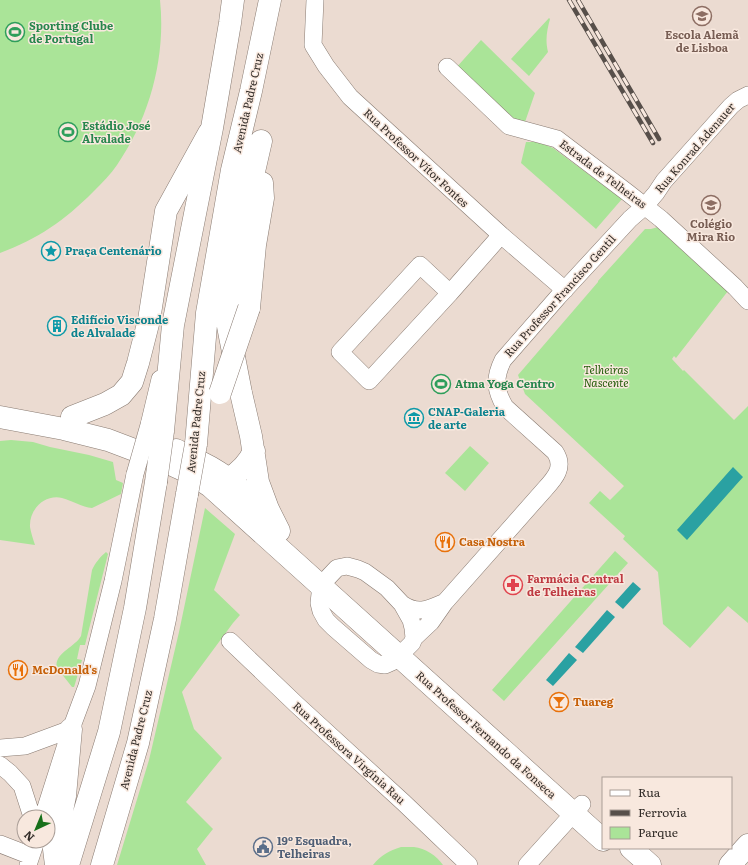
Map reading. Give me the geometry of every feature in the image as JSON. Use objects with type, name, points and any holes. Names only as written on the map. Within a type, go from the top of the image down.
[{"type":"main road","points":[[226,0],[230,23]]},
{"type":"main road","points":[[68,865],[109,732],[135,608],[156,482],[156,428],[173,325],[212,128],[233,0]]},
{"type":"main road","name":"Avenida Padre Cruz","points":[[102,865],[138,743],[165,619],[196,444],[207,313],[232,170],[251,91],[270,0]]},
{"type":"main road","points":[[196,444],[220,393],[249,308],[255,245],[263,198],[261,141],[251,91]]},
{"type":"main road","points":[[72,417],[105,404],[121,395],[132,382],[149,320],[166,211],[212,128]]},
{"type":"main road","points":[[261,141],[244,215],[227,321],[254,451],[258,482],[268,509],[279,531]]},
{"type":"main road","name":"Rua Professor Fernando da Fonseca","points":[[2,415],[39,412],[72,417],[102,424],[131,432],[212,467],[237,487],[260,516],[279,531],[325,581]]},
{"type":"main road","name":"Rua Professor Fernando da Fonseca","points":[[2,415],[108,440],[166,462],[188,484],[210,486],[407,648],[578,808],[602,839]]},
{"type":"main road","points":[[188,484],[207,480],[217,482],[228,479],[246,465],[254,451]]},
{"type":"main road","points":[[56,865],[54,848],[65,796],[71,729]]},
{"type":"main road","name":"Rua Professor Fernando da Fonseca","points":[[578,808],[602,822]]},
{"type":"main road","points":[[730,865],[748,845]]},
{"type":"main road","points":[[613,849],[631,865]]},
{"type":"main road","points":[[632,849],[650,865]]},
{"type":"street","name":"Rua Professor Vítor Fontes","points":[[315,0],[313,45],[326,66],[350,97],[501,235],[565,290]]},
{"type":"street","name":"Estrada de Telheiras","points":[[447,67],[509,126],[557,139],[645,206],[735,287],[748,301]]},
{"type":"street","name":"Rua Konrad Adenauer","points":[[645,206],[664,181],[731,106],[738,100],[748,95]]},
{"type":"street","name":"Rua Professor Francisco Gentil","points":[[445,602],[545,489],[556,476],[559,469],[558,456],[555,452],[505,407],[501,400],[498,392],[497,376],[503,360],[630,219],[645,206]]},
{"type":"street","points":[[450,293],[420,265],[340,352],[369,381],[450,293],[501,235]]},
{"type":"street","points":[[46,809],[71,729],[87,686],[113,581],[135,474],[156,428]]},
{"type":"street","points":[[407,648],[413,628],[411,620],[402,604],[394,594],[379,582],[358,569],[347,566],[337,568],[325,581],[319,604],[326,620],[365,655],[378,664],[385,665],[394,661],[407,648],[431,622],[445,602]]},
{"type":"street","points":[[402,604],[407,608],[423,610],[445,602]]},
{"type":"street","name":"Rua Professora Virgínia Rau","points":[[230,640],[469,865]]},
{"type":"street","points":[[0,748],[26,746],[71,729]]},
{"type":"street","points":[[0,765],[22,786],[29,809]]},
{"type":"street","points":[[527,865],[578,808]]},
{"type":"street","points":[[0,844],[31,854]]},
{"type":"green space","name":"Estádio José Alvalade","points":[[0,0],[160,0],[161,21],[158,65],[147,107],[129,146],[117,165],[83,202],[61,220],[27,242],[0,253]]},
{"type":"green space","points":[[549,18],[547,31],[548,52],[529,76],[511,59]]},
{"type":"green space","points":[[481,40],[535,93],[525,122],[511,123],[455,69]]},
{"type":"green space","points":[[526,142],[538,142],[553,148],[622,199],[596,229],[521,163]]},
{"type":"green space","name":"Telheiras Nascente","points":[[658,227],[728,291],[676,358],[674,356],[672,359],[734,420],[748,406],[748,623],[728,606],[690,648],[663,624],[658,572],[623,539],[625,536],[589,503],[600,491],[610,500],[624,486],[525,394],[518,375],[598,281],[645,229]]},
{"type":"green space","points":[[11,440],[33,442],[113,462],[116,480],[123,483],[121,494],[92,508],[62,498],[50,498],[39,504],[30,520],[31,534],[35,545],[0,540],[0,441]]},
{"type":"green space","points":[[470,446],[489,463],[465,491],[445,473]]},
{"type":"green space","points":[[205,508],[235,534],[214,590],[240,615],[182,692],[194,729],[222,758],[186,802],[213,829],[197,849],[206,865],[117,865],[149,760],[179,632]]},
{"type":"green space","points":[[615,551],[628,563],[504,701],[492,690]]},
{"type":"green space","points":[[106,552],[108,554],[85,645],[80,645],[77,659],[82,660],[74,687],[72,687],[57,668],[58,659],[81,636],[92,570],[98,560]]},
{"type":"green space","points":[[401,847],[414,847],[422,849],[434,856],[443,865],[373,865],[386,854]]},
{"type":"water","points":[[733,467],[743,477],[687,540],[677,530]]},
{"type":"water","points":[[633,582],[641,589],[623,609],[615,602]]},
{"type":"water","points":[[607,610],[615,617],[583,653],[575,647]]},
{"type":"water","points":[[569,653],[577,660],[553,686],[546,680]]},
{"type":"railway","points":[[569,0],[653,143]]},
{"type":"railway","points":[[578,0],[659,139]]},
{"type":"place","name":"Escola Alemã de Lisboa","points":[[702,16]]},
{"type":"place","name":"Sporting Clube de Portugal","points":[[15,32]]},
{"type":"place","name":"Estádio José Alvalade","points":[[68,132]]},
{"type":"place","name":"Colégio Mira Rio","points":[[711,205]]},
{"type":"place","name":"Praça Centenário","points":[[51,251]]},
{"type":"place","name":"Edifício Visconde de Alvalade","points":[[57,326]]},
{"type":"place","name":"Atma Yoga Centro","points":[[441,384]]},
{"type":"place","name":"CNAP-Galeria de arte","points":[[414,418]]},
{"type":"place","name":"Casa Nostra","points":[[445,542]]},
{"type":"place","name":"Farmácia Central de Telheiras","points":[[513,585]]},
{"type":"place","name":"McDonald's","points":[[18,670]]},
{"type":"place","name":"Tuareg","points":[[559,702]]},
{"type":"place","name":"19º Esquadra, Telheiras","points":[[263,847]]}]
